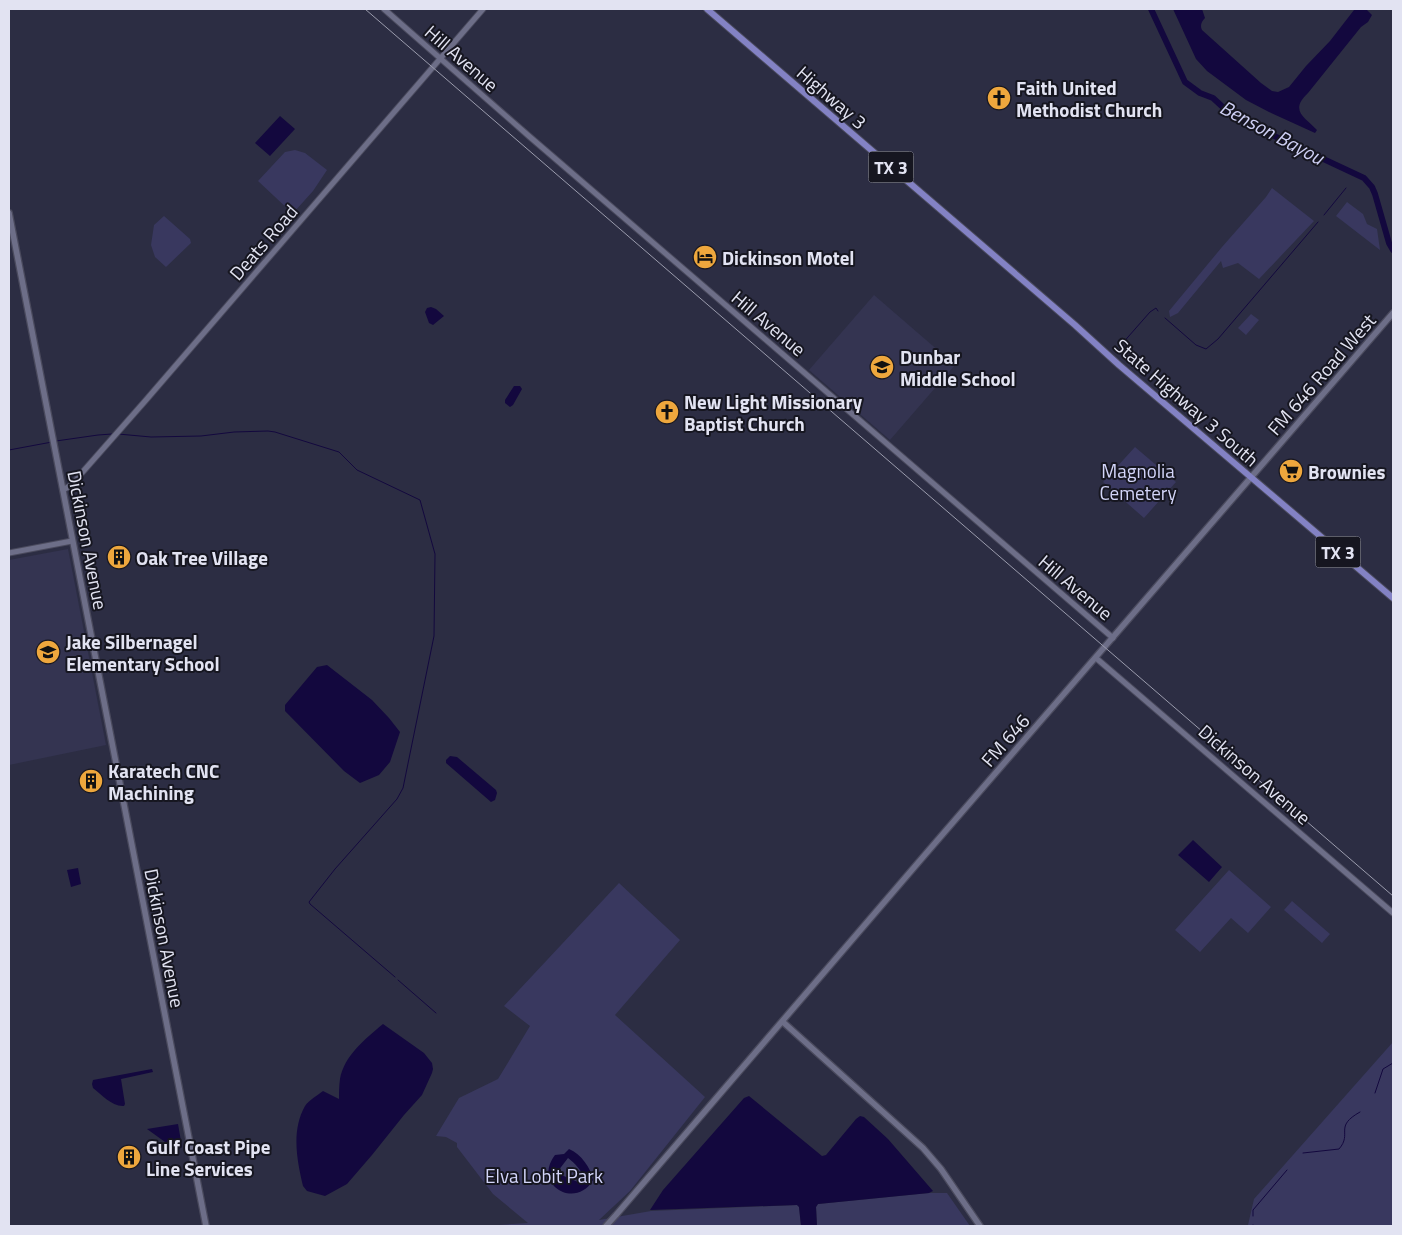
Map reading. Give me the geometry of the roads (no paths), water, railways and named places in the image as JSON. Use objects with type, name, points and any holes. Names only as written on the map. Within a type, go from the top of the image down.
[{"type":"main road","name":"Highway 3","points":[[707,9],[1075,325]]},
{"type":"main road","name":"Dickinson Avenue","points":[[9,214],[206,1226]]},
{"type":"main road","name":"FM 646 Road West","points":[[1251,477],[1393,313]]},
{"type":"main road","name":"State Highway 3 South","points":[[1075,325],[1119,365],[1393,598]]},
{"type":"main road","name":"FM 646","points":[[606,1226],[1251,477]]},
{"type":"main road","points":[[783,1022],[923,1148],[941,1169],[980,1226]]},
{"type":"street","name":"Hill Avenue","points":[[384,9],[1113,638]]},
{"type":"street","name":"Deats Road","points":[[62,490],[73,484],[483,9]]},
{"type":"street","points":[[9,553],[72,541]]},
{"type":"street","name":"Dickinson Avenue","points":[[1096,658],[1393,913]]},
{"type":"waterway","name":"Benson Bayou","points":[[1151,9],[1185,82],[1200,93],[1213,98],[1226,110],[1255,127],[1364,178],[1375,194],[1389,243],[1393,250]]},
{"type":"waterway","points":[[1324,215],[1346,188]]},
{"type":"waterway","points":[[1165,318],[1196,345],[1206,349],[1218,339],[1318,222]]},
{"type":"waterway","points":[[1121,345],[1150,312],[1156,308],[1158,311]]},
{"type":"waterway","points":[[118,434],[151,437],[201,436],[234,432],[275,432],[339,452],[357,470],[420,500],[435,554],[434,636],[403,788],[397,799],[335,869],[309,902],[395,977]]},
{"type":"waterway","points":[[56,441],[112,434]]},
{"type":"waterway","points":[[9,450],[52,442]]},
{"type":"waterway","points":[[398,980],[436,1013]]},
{"type":"waterway","points":[[1375,1093],[1383,1069],[1393,1063]]},
{"type":"waterway","points":[[1303,1153],[1339,1149],[1343,1143],[1347,1122],[1360,1112]]},
{"type":"waterway","points":[[1253,1216],[1253,1210],[1287,1170]]},
{"type":"railway","points":[[365,9],[1393,896]]},
{"type":"place","name":"Faith United Methodist Church","points":[[999,98]]},
{"type":"place","name":"Dickinson Motel","points":[[705,257]]},
{"type":"place","name":"Dunbar Middle School","points":[[882,367]]},
{"type":"place","name":"New Light Missionary Baptist Church","points":[[667,412]]},
{"type":"place","name":"Brownies","points":[[1291,471]]},
{"type":"place","name":"Oak Tree Village","points":[[119,557]]},
{"type":"place","name":"Jake Silbernagel Elementary School","points":[[48,652]]},
{"type":"place","name":"Karatech CNC Machining","points":[[91,781]]},
{"type":"place","name":"Gulf Coast Pipe Line Services","points":[[129,1157]]},
{"type":"park label","name":"Magnolia Cemetery","points":[[1138,481]]},
{"type":"park label","name":"Elva Lobit Park","points":[[544,1175]]}]
